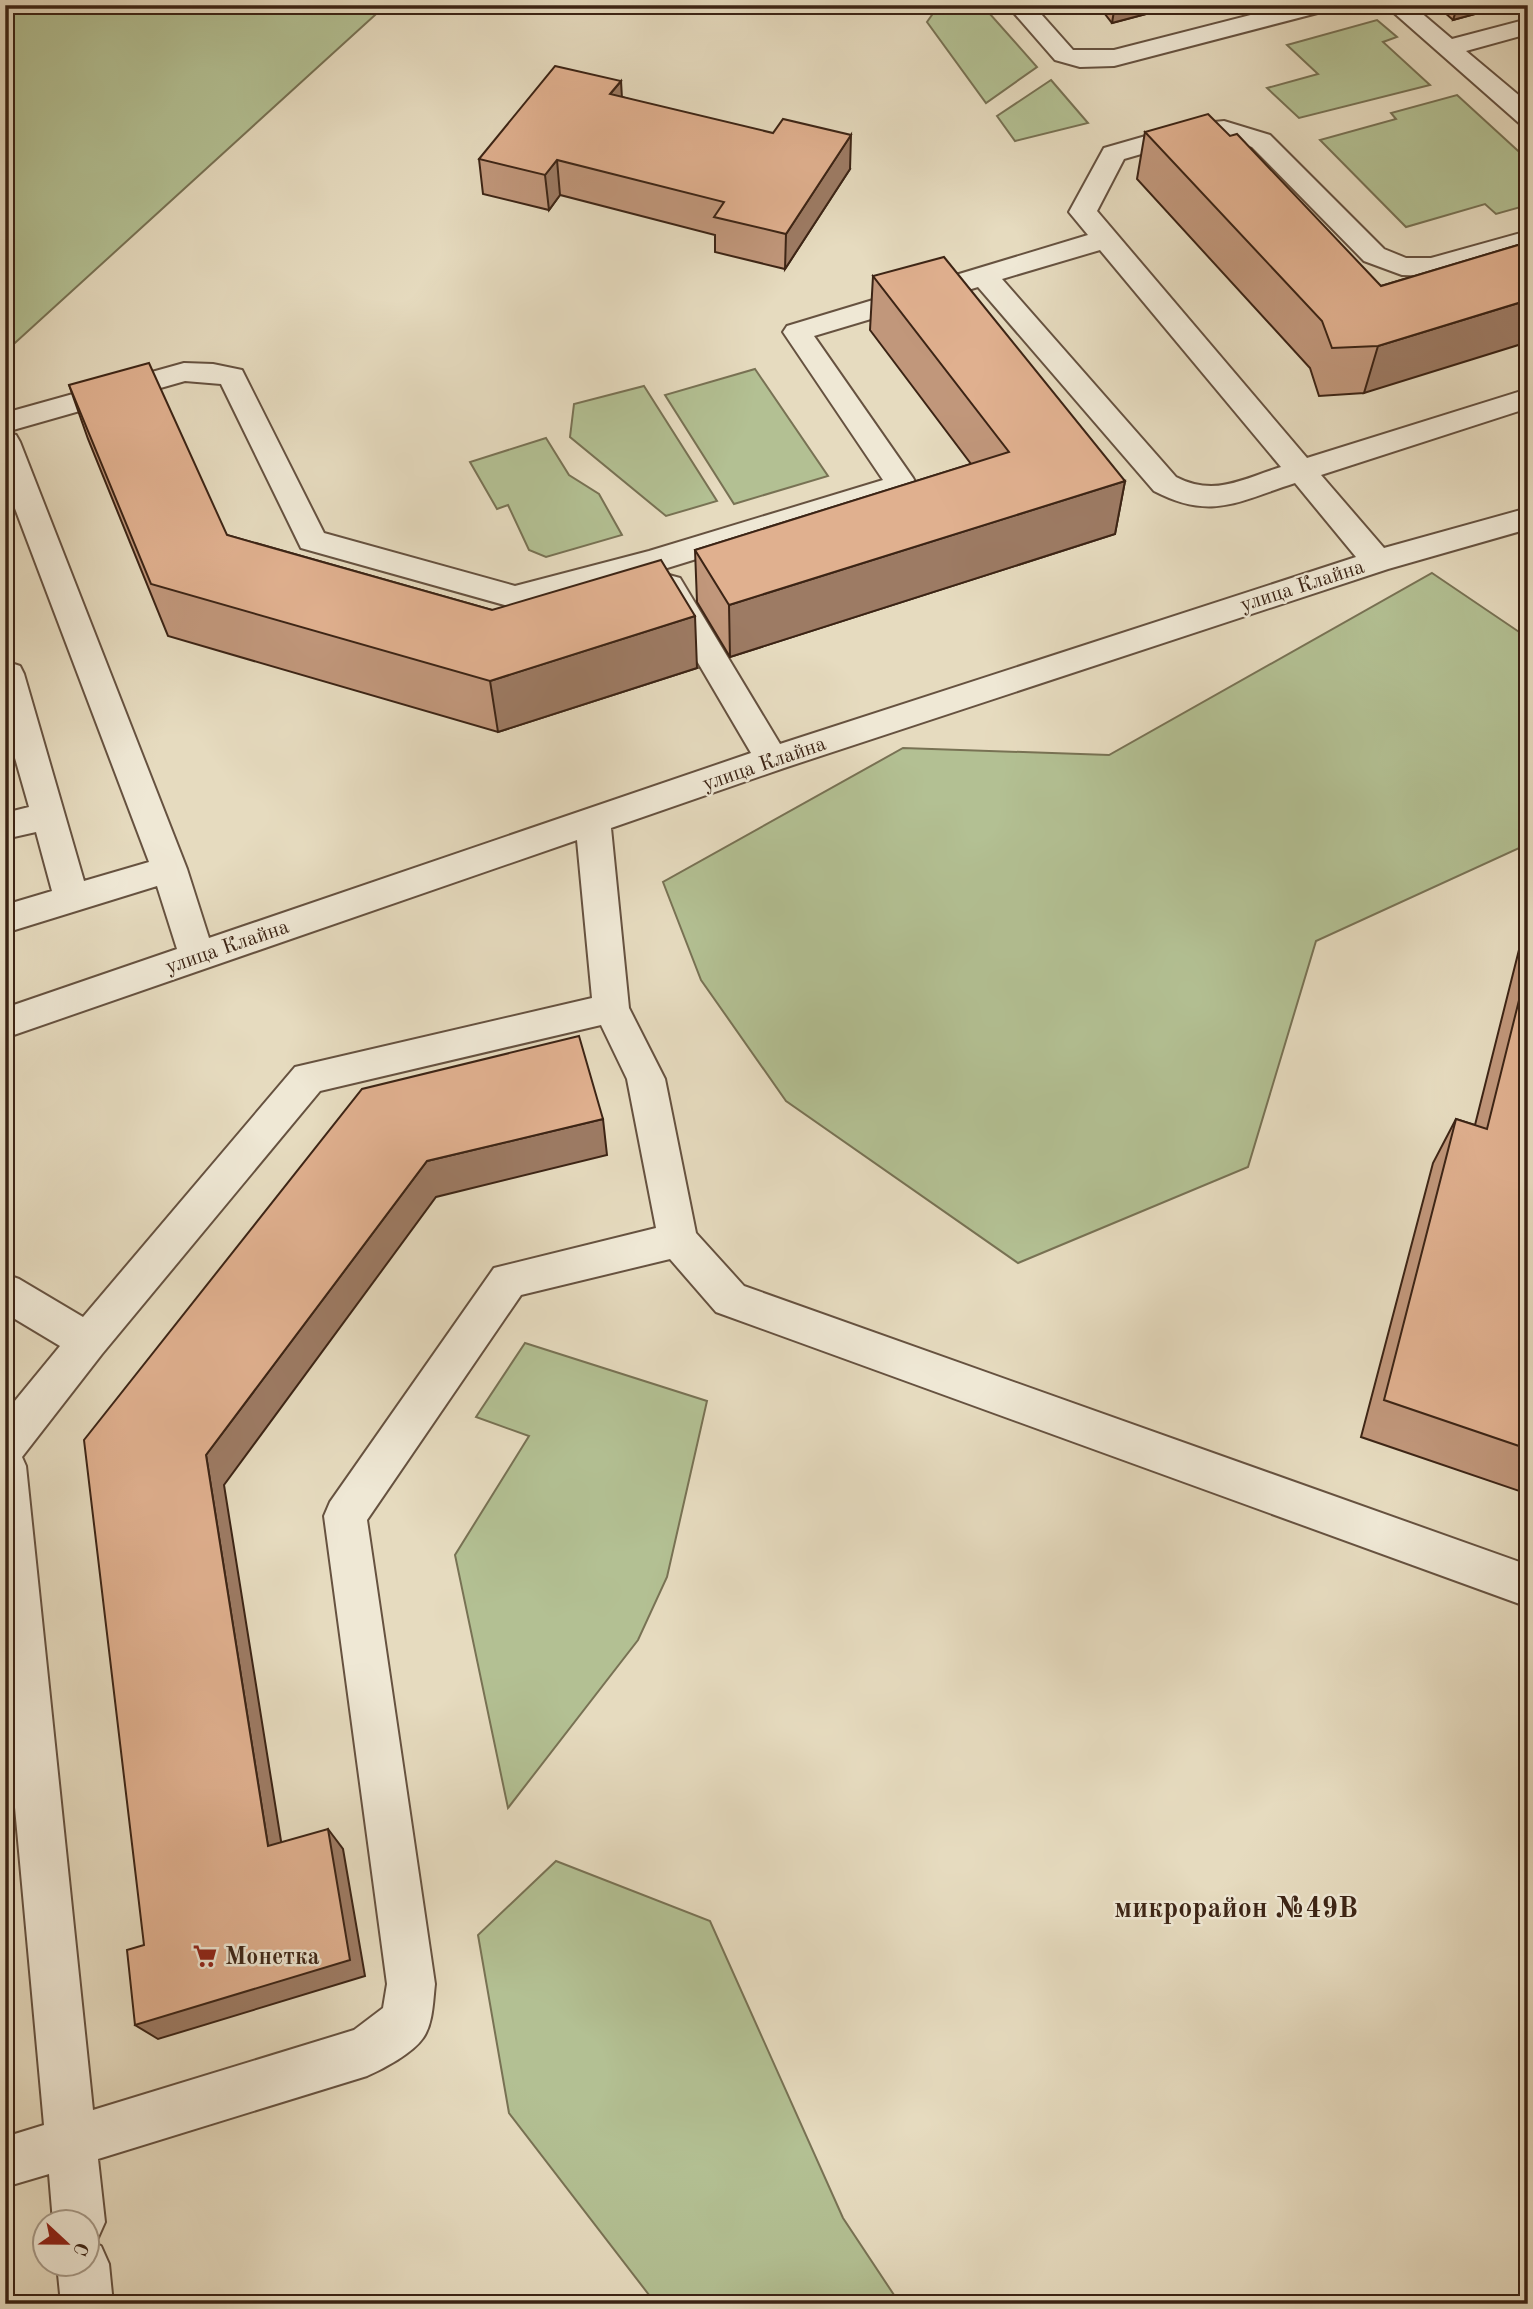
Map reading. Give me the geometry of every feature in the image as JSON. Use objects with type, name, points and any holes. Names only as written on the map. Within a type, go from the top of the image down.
[{"type":"street","points":[[1019,5],[1064,55],[1080,59],[1114,58],[1320,5]]},
{"type":"street","points":[[1396,5],[1528,117]]},
{"type":"street","points":[[1449,48],[1528,26]]},
{"type":"street","points":[[1377,561],[1083,212],[1113,153],[1184,133],[1224,129],[1261,141],[1374,255],[1402,266],[1432,267],[1528,239]]},
{"type":"street","points":[[5,423],[184,372],[232,377],[312,540],[515,597],[653,561],[902,485],[797,332],[1106,239]]},
{"type":"street","points":[[984,276],[1165,484],[1188,496],[1216,498],[1528,398]]},
{"type":"street","points":[[5,442],[169,869],[197,956]]},
{"type":"street","name":"улица Клайна","points":[[5,1023],[772,759],[1377,561],[1528,518]]},
{"type":"street","points":[[653,561],[772,759]]},
{"type":"street","points":[[5,673],[72,899]]},
{"type":"street","points":[[5,826],[48,816]]},
{"type":"street","points":[[593,821],[611,1008],[646,1079],[678,1240],[730,1299],[1528,1586]]},
{"type":"street","points":[[5,919],[169,869]]},
{"type":"street","points":[[5,1446],[88,1341],[308,1078],[611,1008]]},
{"type":"street","points":[[5,2162],[367,2050],[405,2022],[411,1984],[345,1516],[508,1280],[678,1240]]},
{"type":"street","points":[[5,1292],[88,1341]]},
{"type":"street","points":[[5,1466],[78,2208]]},
{"type":"street","points":[[84,2278],[87,2304]]},
{"type":"green space","points":[[5,5],[386,5],[5,352]]},
{"type":"green space","points":[[939,5],[982,5],[1037,67],[986,103],[927,22]]},
{"type":"green space","points":[[1377,20],[1397,37],[1383,42],[1430,85],[1299,118],[1267,88],[1318,74],[1287,45]]},
{"type":"green space","points":[[1051,80],[1088,123],[1015,141],[997,116]]},
{"type":"green space","points":[[1457,95],[1528,160],[1528,205],[1496,214],[1485,204],[1406,227],[1320,140],[1396,119],[1391,113]]},
{"type":"green space","points":[[755,369],[828,476],[734,504],[665,395]]},
{"type":"green space","points":[[644,386],[717,501],[666,516],[570,437],[574,404]]},
{"type":"green space","points":[[546,438],[569,475],[599,494],[622,535],[546,557],[529,550],[508,505],[497,509],[470,462]]},
{"type":"green space","points":[[1432,573],[1528,638],[1528,844],[1316,941],[1248,1167],[1018,1263],[786,1101],[701,980],[663,882],[903,748],[1109,755]]},
{"type":"green space","points":[[525,1343],[707,1401],[667,1577],[638,1640],[508,1808],[455,1555],[529,1436],[476,1417]]},
{"type":"green space","points":[[556,1861],[710,1921],[843,2218],[900,2304],[656,2304],[509,2113],[478,1935]]},
{"type":"building","points":[[555,66],[621,81],[610,94],[773,133],[783,119],[851,135],[786,234],[714,217],[724,202],[557,160],[545,175],[479,159]]},
{"type":"building","points":[[1208,114],[1230,136],[1237,134],[1381,286],[1528,242],[1528,300],[1378,346],[1332,348],[1322,321],[1145,132]]},
{"type":"building","points":[[944,257],[1125,481],[729,605],[695,550],[1009,452],[873,276]]},
{"type":"building","points":[[149,363],[227,535],[492,610],[661,560],[695,616],[490,681],[151,584],[69,385]]},
{"type":"building","points":[[1528,964],[1528,1310],[1521,1341],[1528,1343],[1528,1449],[1384,1400],[1456,1119],[1487,1129]]},
{"type":"building","points":[[579,1036],[603,1119],[427,1161],[206,1455],[268,1846],[328,1829],[350,1960],[135,2025],[127,1950],[144,1945],[84,1440],[362,1089]]},
{"type":"place","name":"Монетка","points":[[205,1956]]},
{"type":"district","name":"микрорайон №49В","points":[[1236,1907]]}]
